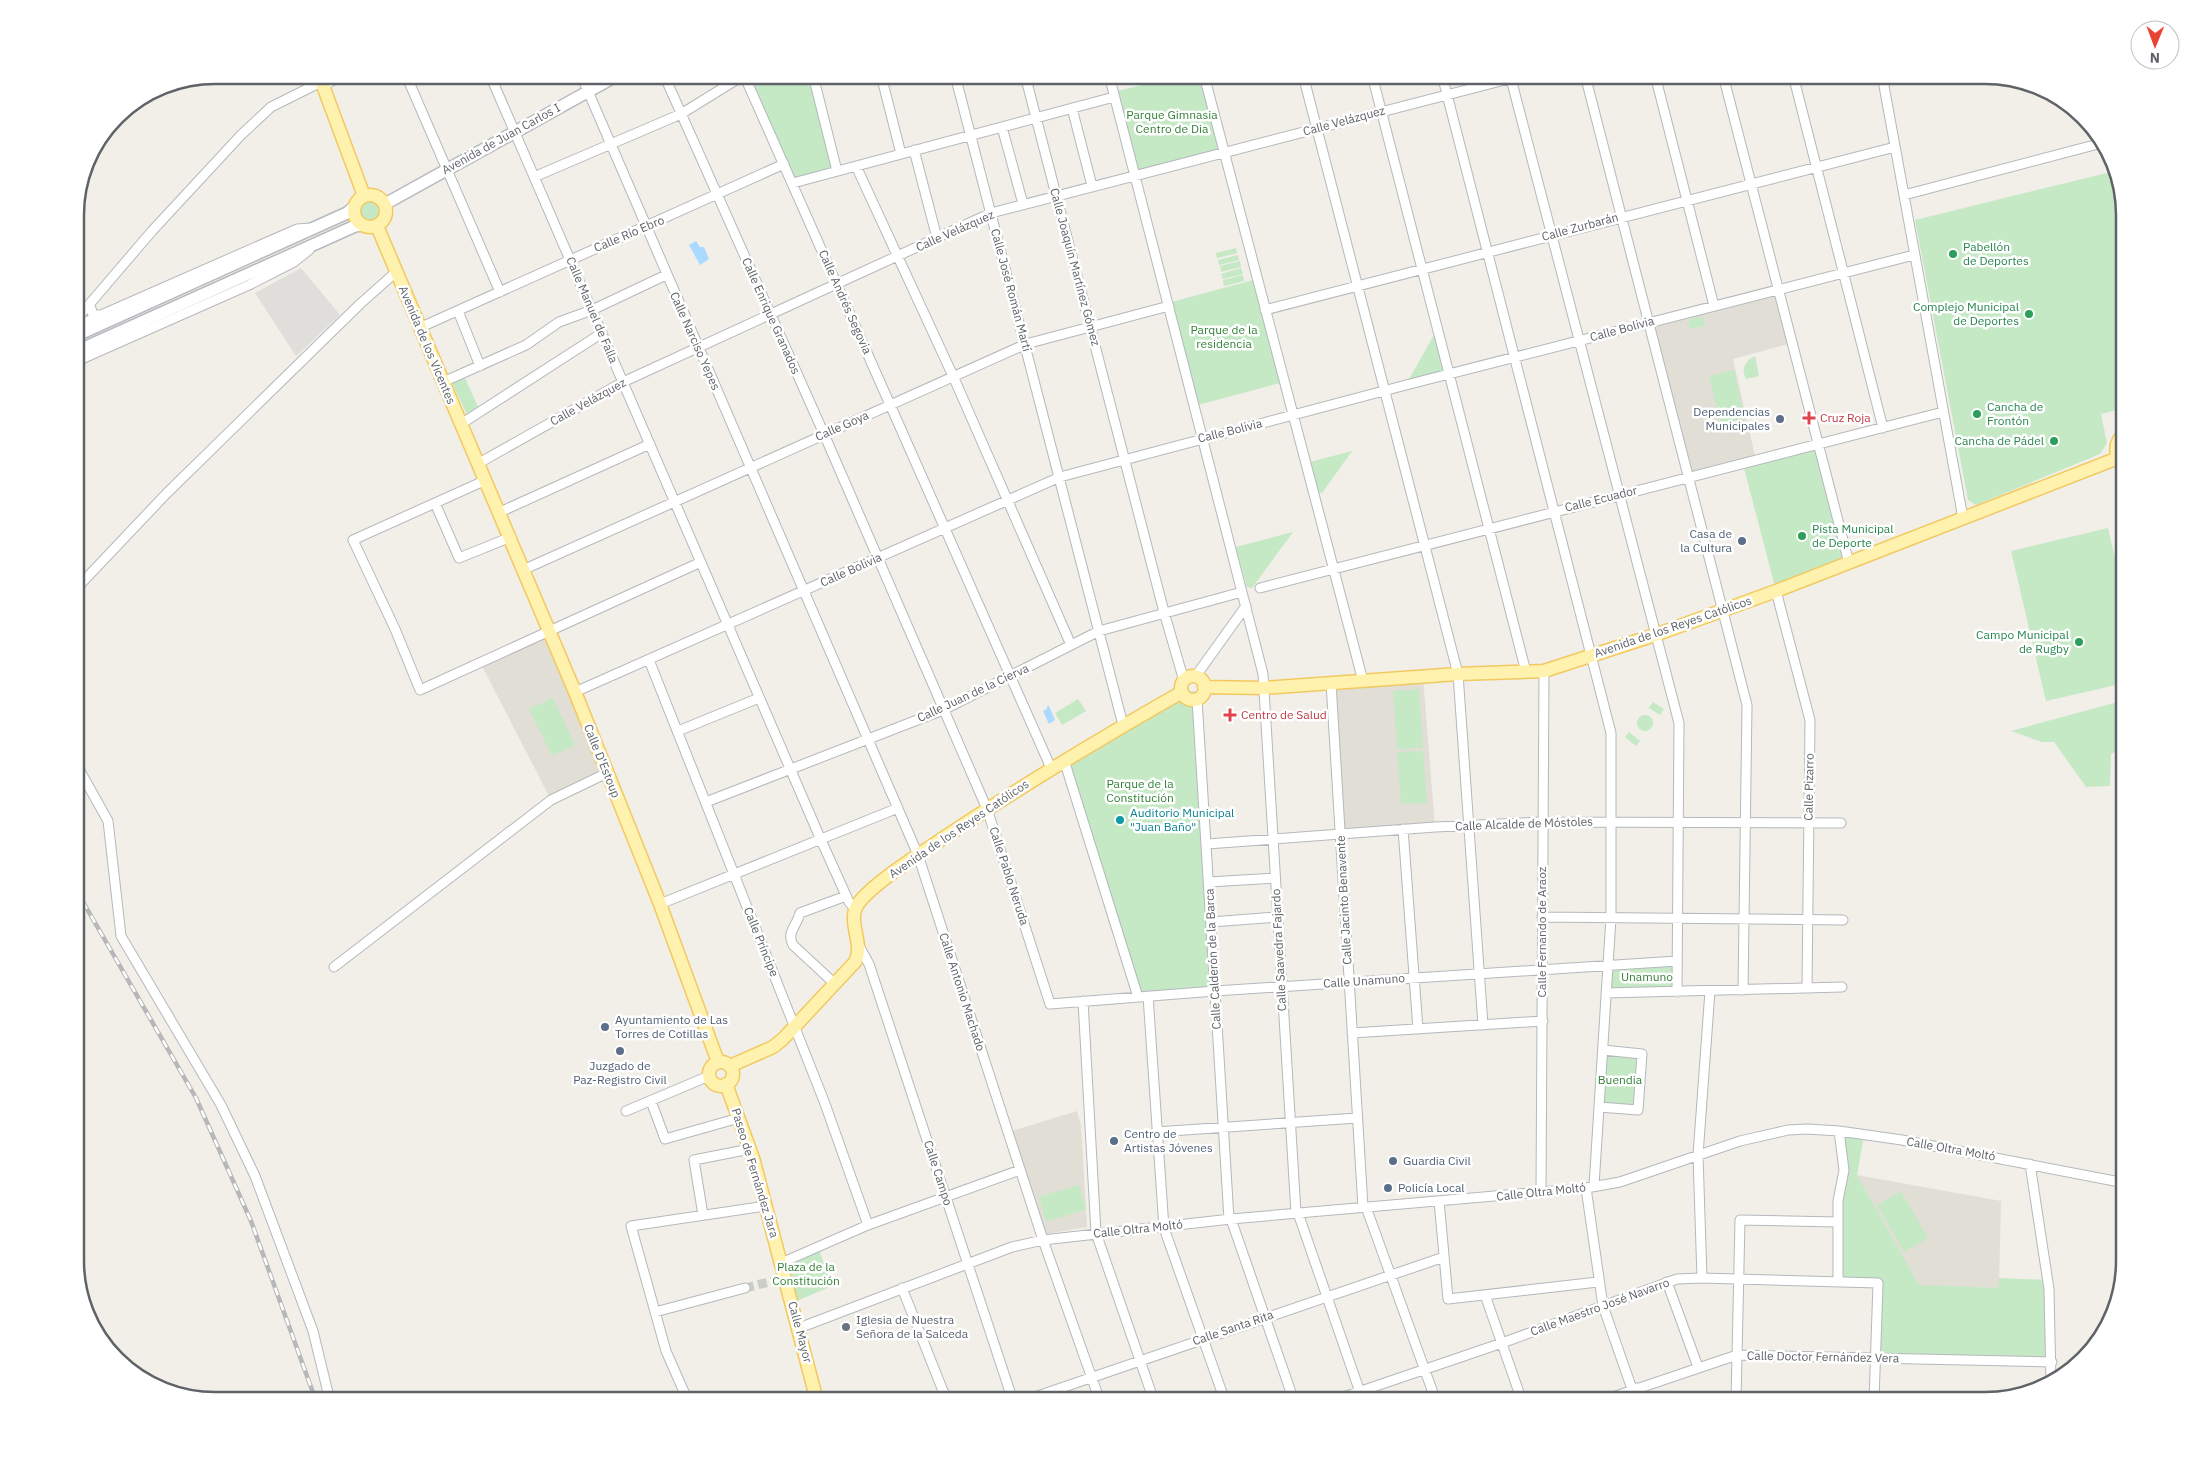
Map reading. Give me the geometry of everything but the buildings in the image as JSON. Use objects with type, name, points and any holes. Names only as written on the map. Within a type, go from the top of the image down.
[{"type":"main road","points":[[322,84],[364,196]]},
{"type":"main road","name":"Avenida de Juan Carlos I","points":[[384,204],[516,133],[601,84]]},
{"type":"main road","points":[[84,332],[348,213],[358,200],[364,196],[377,197],[384,204],[385,217],[377,226],[371,228],[361,225],[355,226],[84,348]]},
{"type":"main road","points":[[354,207],[354,216],[361,225]]},
{"type":"main road","name":"Avenida de los Vicentes","points":[[377,226],[419,328],[479,463]]},
{"type":"main road","name":"Calle D'Estoup","points":[[479,463],[550,630],[660,904],[718,1062]]},
{"type":"main road","name":"Avenida de los Reyes Católicos","points":[[1204,688],[1263,688],[1458,674],[1544,671],[1656,635],[1776,591],[1963,518],[2116,464]]},
{"type":"main road","points":[[1201,681],[1204,688],[1203,695],[1197,699],[1189,700],[1187,683],[1201,681]]},
{"type":"main road","name":"Avenida de los Reyes Católicos","points":[[855,908],[867,894],[918,855],[1051,768],[1123,725],[1187,683]]},
{"type":"main road","points":[[730,1066],[772,1047],[795,1028],[855,962],[859,955],[859,946],[854,919],[855,908]]},
{"type":"main road","points":[[718,1062],[726,1062],[730,1066],[733,1075],[726,1084],[715,1084],[709,1076],[711,1067],[718,1062]]},
{"type":"main road","name":"Paseo de Fernández Jara","points":[[726,1084],[750,1149],[781,1263]]},
{"type":"main road","name":"Calle Mayor","points":[[781,1263],[816,1392]]},
{"type":"street","points":[[84,311],[152,231],[240,135],[271,107],[315,84]]},
{"type":"street","points":[[410,84],[500,292]]},
{"type":"street","name":"Calle Manuel de Falla","points":[[494,84],[728,624]]},
{"type":"street","name":"Calle Narciso Yepes","points":[[585,84],[804,590]]},
{"type":"street","name":"Calle Enrique Granados","points":[[668,84],[878,558]]},
{"type":"street","points":[[534,177],[681,114],[729,84]]},
{"type":"street","name":"Calle Andrés Segovia","points":[[748,84],[947,528],[1051,768]]},
{"type":"street","points":[[814,84],[837,171]]},
{"type":"street","points":[[883,84],[901,154]]},
{"type":"street","name":"Calle José Román Martí","points":[[957,84],[1123,725]]},
{"type":"street","name":"Calle Joaquín Martínez Gómez","points":[[1027,84],[1164,612],[1187,683]]},
{"type":"street","name":"Calle Saavedra Fajardo","points":[[1111,84],[1263,674],[1297,1213],[1360,1391]]},
{"type":"street","points":[[1206,84],[1363,680]]},
{"type":"street","points":[[1305,84],[1458,674],[1483,1025]]},
{"type":"street","points":[[1374,84],[1526,672]]},
{"type":"street","points":[[1444,84],[1611,733],[1611,918],[1599,1107],[1590,1187],[1598,1282],[1603,1306],[1635,1392]]},
{"type":"street","name":"Calle Velázquez","points":[[479,463],[623,382],[991,213],[1485,84]]},
{"type":"street","points":[[1513,84],[1679,722],[1676,992]]},
{"type":"street","points":[[1588,84],[1747,705],[1743,990]]},
{"type":"street","points":[[1657,84],[1714,306]]},
{"type":"street","points":[[1725,84],[1849,563]]},
{"type":"street","points":[[1795,84],[1883,428]]},
{"type":"street","points":[[1884,84],[1963,518]]},
{"type":"street","points":[[793,183],[1114,97]]},
{"type":"street","points":[[1072,108],[1092,186]]},
{"type":"street","points":[[1002,127],[1022,204]]},
{"type":"street","points":[[1904,195],[2096,145]]},
{"type":"street","name":"Calle Zurbarán","points":[[1265,310],[1622,216],[1895,147]]},
{"type":"street","points":[[914,150],[937,238]]},
{"type":"street","name":"Calle Río Ebro","points":[[419,328],[784,164]]},
{"type":"street","points":[[856,166],[953,376],[1071,645]]},
{"type":"street","points":[[84,322],[297,229],[316,228]]},
{"type":"street","points":[[84,358],[249,285],[294,262],[319,242]]},
{"type":"street","name":"Calle Bolivia","points":[[575,692],[1060,477],[1202,438],[1779,288],[1914,255]]},
{"type":"street","points":[[84,581],[166,494],[360,304],[396,272]]},
{"type":"street","points":[[443,382],[526,345],[559,322],[592,310],[666,274]]},
{"type":"street","points":[[90,305],[93,315],[101,315]]},
{"type":"street","name":"Calle Goya","points":[[524,569],[1026,344],[1169,306]]},
{"type":"street","points":[[458,311],[480,366]]},
{"type":"street","points":[[461,424],[602,333]]},
{"type":"street","name":"Calle Ecuador","points":[[1260,588],[1943,412]]},
{"type":"street","points":[[500,512],[650,444]]},
{"type":"street","points":[[486,480],[353,540],[394,628],[420,690],[701,562]]},
{"type":"street","points":[[435,503],[460,558],[511,537]]},
{"type":"street","name":"Calle Pablo Neruda","points":[[878,558],[987,809],[1050,1004]]},
{"type":"street","name":"Calle Antonio Machado","points":[[804,590],[918,855],[1043,1240],[1097,1392]]},
{"type":"street","name":"Calle Pizarro","points":[[1776,591],[1810,720],[1807,988]]},
{"type":"street","name":"Calle Juan de la Cierva","points":[[706,802],[943,710],[1099,631],[1242,592]]},
{"type":"street","points":[[1187,683],[1246,606]]},
{"type":"street","points":[[728,624],[846,896],[855,908]]},
{"type":"street","name":"Calle Príncipe","points":[[649,660],[824,1101],[868,1225]]},
{"type":"street","name":"Calle Fernando de Araoz","points":[[1541,1193],[1544,671]]},
{"type":"street","name":"Calle Jacinto Benavente","points":[[1331,683],[1348,983],[1364,1207],[1391,1274],[1433,1392]]},
{"type":"street","points":[[678,731],[759,698]]},
{"type":"street","name":"Calle Calderón de la Barca","points":[[1197,699],[1207,844],[1222,1128],[1230,1219],[1291,1392]]},
{"type":"street","points":[[1064,760],[1138,997]]},
{"type":"street","points":[[334,967],[551,800],[607,773]]},
{"type":"street","points":[[84,778],[108,822],[121,936],[221,1106],[255,1176],[313,1331],[328,1392]]},
{"type":"street","points":[[660,904],[898,808]]},
{"type":"street","name":"Calle Alcalde de Móstoles","points":[[1207,844],[1403,829],[1542,822],[1841,823]]},
{"type":"street","points":[[1403,829],[1418,1029]]},
{"type":"street","points":[[1209,882],[1275,878]]},
{"type":"street","points":[[835,984],[793,945],[790,939],[790,932],[797,924],[800,913],[846,896]]},
{"type":"street","points":[[1211,922],[1277,917]]},
{"type":"street","points":[[1542,917],[1843,920]]},
{"type":"street","name":"Calle Campo","points":[[859,946],[869,964],[1010,1392]]},
{"type":"street","name":"Calle Unamuno","points":[[1050,1004],[1543,968],[1677,961]]},
{"type":"street","points":[[1606,993],[1842,987]]},
{"type":"street","points":[[1702,1278],[1698,1155],[1710,991]]},
{"type":"street","points":[[1148,996],[1164,1228],[1222,1392]]},
{"type":"street","points":[[1083,1001],[1096,1234],[1151,1392]]},
{"type":"street","points":[[1352,1033],[1543,1021]]},
{"type":"street","points":[[1599,1107],[1638,1110],[1642,1054],[1603,1050]]},
{"type":"street","points":[[626,1111],[709,1076]]},
{"type":"street","points":[[651,1101],[665,1139],[739,1118]]},
{"type":"street","points":[[1156,1132],[1357,1118]]},
{"type":"street","name":"Calle Oltra Moltó","points":[[799,1328],[1012,1247],[1043,1240],[1164,1228],[1230,1219],[1541,1193],[1590,1187],[1620,1182],[1740,1141],[1788,1130],[1839,1131],[2030,1164],[2116,1181]]},
{"type":"street","points":[[1838,1282],[1839,1189],[1844,1170],[1839,1131]]},
{"type":"street","points":[[703,1215],[694,1160],[750,1149]]},
{"type":"street","points":[[2030,1164],[2049,1289],[2051,1374]]},
{"type":"street","points":[[781,1263],[868,1225],[1020,1170]]},
{"type":"street","points":[[1439,1201],[1448,1299],[1598,1282]]},
{"type":"street","points":[[684,1392],[666,1351],[631,1226],[766,1206]]},
{"type":"street","points":[[1736,1392],[1740,1220],[1838,1222]]},
{"type":"street","name":"Calle Santa Rita","points":[[1051,1392],[1444,1257]]},
{"type":"street","name":"Calle Maestro José Navarro","points":[[1360,1391],[1502,1343],[1677,1279],[1878,1283],[1876,1358]]},
{"type":"street","points":[[1667,1282],[1698,1367]]},
{"type":"street","points":[[655,1312],[745,1288]]},
{"type":"street","points":[[902,1288],[943,1392]]},
{"type":"street","points":[[1485,1295],[1519,1392]]},
{"type":"street","name":"Calle Doctor Fernández Vera","points":[[1624,1392],[1737,1355],[2052,1362]]},
{"type":"street","points":[[1874,1392],[1876,1358]]},
{"type":"shaded area","points":[[301,268],[340,315],[296,356],[255,293]]},
{"type":"shaded area","points":[[1773,290],[1788,344],[1733,359],[1756,460],[1689,478],[1650,322]]},
{"type":"shaded area","points":[[550,630],[607,773],[551,800],[480,662]]},
{"type":"shaded area","points":[[1423,677],[1435,827],[1340,834],[1331,683]]},
{"type":"shaded area","points":[[1077,1111],[1081,1125],[1087,1227],[1046,1234],[1012,1131]]},
{"type":"shaded area","points":[[1857,1175],[2001,1201],[1999,1288],[1919,1286]]},
{"type":"green space","points":[[748,84],[815,84],[837,171],[793,183]]},
{"type":"green space","name":"Parque Gimnasia Centro de Dia","points":[[1146,84],[1206,84],[1224,152],[1135,176],[1113,92]]},
{"type":"green space","name":"Complejo Municipal de Deportes","points":[[2109,173],[2115,198],[2116,215],[2116,410],[2101,414],[2107,443],[2100,454],[1976,505],[1968,500],[1915,220]]},
{"type":"green space","points":[[366,201],[374,201],[380,207],[380,215],[374,221],[366,221],[360,215],[360,207]]},
{"type":"green space","points":[[1236,248],[1237,253],[1217,258],[1216,253]]},
{"type":"green space","points":[[1238,255],[1239,260],[1219,265],[1218,260]]},
{"type":"green space","points":[[1240,261],[1241,267],[1221,272],[1220,266]]},
{"type":"green space","points":[[1241,268],[1243,274],[1223,279],[1221,274]]},
{"type":"green space","points":[[1243,275],[1244,281],[1224,286],[1223,280]]},
{"type":"green space","name":"Parque de la residencia","points":[[1257,279],[1284,382],[1194,406],[1168,303]]},
{"type":"green space","points":[[1702,317],[1705,326],[1690,329],[1688,320]]},
{"type":"green space","points":[[1438,328],[1450,374],[1408,381]]},
{"type":"green space","points":[[1755,356],[1759,376],[1746,379],[1745,366]]},
{"type":"green space","points":[[1734,370],[1745,418],[1721,424],[1709,376]]},
{"type":"green space","points":[[465,378],[478,407],[467,415],[452,383]]},
{"type":"green space","name":"Pista Municipal de Deporte","points":[[1819,444],[1849,563],[1776,591],[1743,464]]},
{"type":"green space","points":[[1352,451],[1322,493],[1317,492],[1310,462]]},
{"type":"green space","name":"Campo Municipal de Rugby","points":[[2108,528],[2116,562],[2116,685],[2046,701],[2011,551]]},
{"type":"green space","points":[[1293,532],[1252,588],[1247,587],[1236,547]]},
{"type":"green space","points":[[1419,689],[1423,748],[1397,749],[1393,691]]},
{"type":"green space","name":"Parque de la Constitución","points":[[1197,691],[1215,991],[1138,997],[1064,760],[1184,692]]},
{"type":"green space","points":[[553,698],[575,745],[552,756],[529,709]]},
{"type":"green space","points":[[1078,699],[1086,711],[1062,725],[1055,713]]},
{"type":"green space","points":[[1653,702],[1664,709],[1660,715],[1649,708]]},
{"type":"green space","points":[[2116,702],[2116,752],[2111,754],[2110,786],[2086,787],[2054,742],[2042,742],[2011,731]]},
{"type":"green space","points":[[1645,715],[1651,717],[1653,723],[1651,729],[1645,731],[1639,729],[1637,723],[1639,717]]},
{"type":"green space","points":[[1629,732],[1640,741],[1636,746],[1625,737]]},
{"type":"green space","points":[[1423,751],[1427,803],[1401,804],[1397,752]]},
{"type":"green space","name":"Unamuno","points":[[1677,961],[1677,992],[1606,993],[1608,965]]},
{"type":"green space","name":"Buendia","points":[[1603,1050],[1642,1054],[1638,1110],[1599,1107]]},
{"type":"green space","points":[[1839,1131],[1864,1135],[1857,1175],[1919,1285],[1998,1288],[1999,1278],[2048,1280],[2052,1362],[1876,1358],[1878,1283],[1838,1282],[1838,1201],[1844,1177]]},
{"type":"green space","points":[[1079,1185],[1086,1209],[1046,1222],[1039,1197]]},
{"type":"green space","points":[[1901,1191],[1928,1238],[1904,1252],[1877,1205]]},
{"type":"green space","name":"Plaza de la Constitución","points":[[818,1247],[832,1286],[792,1303],[781,1263]]},
{"type":"water","points":[[696,241],[700,247],[704,247],[709,259],[700,265],[689,245]]},
{"type":"water","points":[[1047,706],[1049,706],[1055,720],[1049,724],[1043,711],[1047,709]]},
{"type":"tunnel","points":[[745,1288],[785,1278]]},
{"type":"railway","points":[[84,904],[196,1098],[251,1221],[313,1392]]},
{"type":"place","name":"Pabellón de Deportes","points":[[1953,254]]},
{"type":"place","name":"Complejo Municipal de Deportes","points":[[2029,314]]},
{"type":"place","name":"Cancha de Frontón","points":[[1977,414]]},
{"type":"place","name":"Cruz Roja","points":[[1809,418]]},
{"type":"place","name":"Dependencias Municipales","points":[[1780,419]]},
{"type":"place","name":"Cancha de Pádel","points":[[2054,441]]},
{"type":"place","name":"Pista Municipal de Deporte","points":[[1802,536]]},
{"type":"place","name":"Casa de la Cultura","points":[[1742,541]]},
{"type":"place","name":"Campo Municipal de Rugby","points":[[2079,642]]},
{"type":"place","name":"Centro de Salud","points":[[1230,715]]},
{"type":"place","name":"Auditorio Municipal \"Juan Baño\"","points":[[1120,820]]},
{"type":"place","name":"Ayuntamiento de Las Torres de Cotillas","points":[[605,1027]]},
{"type":"place","name":"Juzgado de Paz-Registro Civil","points":[[620,1051]]},
{"type":"place","name":"Centro de Artistas Jóvenes","points":[[1114,1141]]},
{"type":"place","name":"Guardia Civil","points":[[1393,1161]]},
{"type":"place","name":"Policía Local","points":[[1388,1188]]},
{"type":"place","name":"Iglesia de Nuestra Señora de la Salceda","points":[[846,1327]]}]
